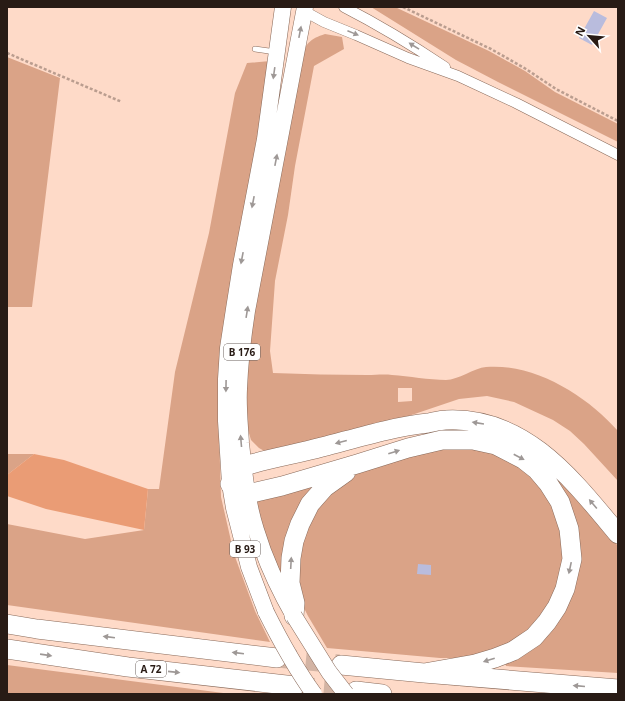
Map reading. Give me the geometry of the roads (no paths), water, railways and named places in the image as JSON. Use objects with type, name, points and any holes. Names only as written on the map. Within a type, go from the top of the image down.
[{"type":"highway","points":[[424,673],[475,664],[513,651],[534,637],[557,607],[565,590],[572,559],[569,529],[560,502],[548,483],[537,470],[523,459],[496,445],[473,440],[442,440],[408,448],[282,486],[247,494],[230,484],[243,467],[265,460],[304,452],[406,426],[447,420],[485,424],[513,434],[536,447],[580,488],[618,534]]},
{"type":"highway","points":[[294,616],[295,603],[290,583],[291,558],[294,541],[300,524],[310,504],[325,487],[356,464]]},
{"type":"highway","points":[[7,624],[277,658]]},
{"type":"highway","name":"A 72","points":[[7,649],[128,667],[296,686]]},
{"type":"highway","points":[[341,665],[618,689]]},
{"type":"highway","points":[[351,693],[382,694]]},
{"type":"main road","name":"B 176","points":[[230,484],[226,421],[228,348],[241,265],[265,139],[283,7]]},
{"type":"main road","name":"B 176","points":[[247,494],[239,422],[239,390],[242,351],[247,310],[305,9]]},
{"type":"main road","name":"B 93","points":[[230,484],[234,508],[249,567],[266,612],[286,649],[314,694]]},
{"type":"main road","name":"B 93","points":[[247,494],[256,529],[280,592],[329,672],[351,693]]},
{"type":"street","points":[[344,7],[415,47],[458,76]]},
{"type":"street","points":[[305,9],[324,22],[408,58],[458,76],[516,103],[618,155]]},
{"type":"lane","points":[[255,49],[277,52]]},
{"type":"tunnel","points":[[277,658],[339,664]]},
{"type":"tunnel","points":[[295,686],[356,691]]}]
